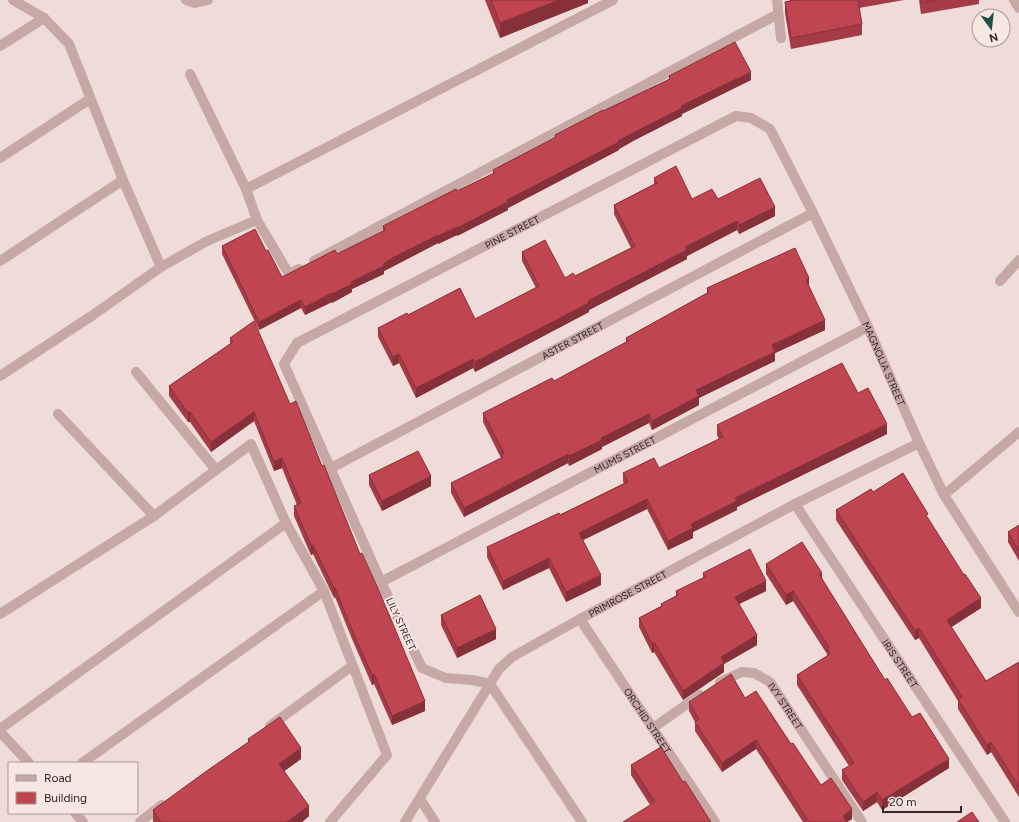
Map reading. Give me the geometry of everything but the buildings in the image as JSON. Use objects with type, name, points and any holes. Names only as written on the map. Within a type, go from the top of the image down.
[{"type":"street","points":[[13,0],[44,18],[69,44],[123,180],[161,267]]},
{"type":"street","points":[[190,2],[208,0]]},
{"type":"street","points":[[246,189],[613,0]]},
{"type":"street","points":[[777,0],[781,38]]},
{"type":"street","points":[[1014,0],[1019,8]]},
{"type":"street","points":[[190,74],[246,189],[257,220],[289,274],[778,14]]},
{"type":"street","points":[[0,46],[44,18]]},
{"type":"street","points":[[0,158],[90,99]]},
{"type":"street","name":"PINE STREET","points":[[284,364],[297,343],[736,116],[751,118]]},
{"type":"street","name":"MAGNOLIA STREET","points":[[751,118],[770,129],[868,327],[919,443],[944,495],[1019,612]]},
{"type":"street","points":[[0,261],[123,180]]},
{"type":"street","name":"ASTER STREET","points":[[331,468],[813,214]]},
{"type":"street","points":[[0,376],[92,316],[161,267],[207,240],[257,220]]},
{"type":"street","points":[[1000,281],[1019,260]]},
{"type":"street","name":"MUMS STREET","points":[[381,582],[868,327]]},
{"type":"street","name":"LILY STREET","points":[[284,364],[381,582],[422,668],[446,678],[472,680],[490,684]]},
{"type":"street","points":[[136,372],[216,470]]},
{"type":"street","points":[[58,414],[154,516]]},
{"type":"street","points":[[944,495],[1019,432]]},
{"type":"street","name":"PRIMROSE STREET","points":[[405,822],[420,800],[499,669],[512,657],[580,618],[795,504],[919,443]]},
{"type":"street","points":[[0,614],[154,516],[251,444],[286,523],[324,591],[387,755],[330,822]]},
{"type":"street","name":"IRIS STREET","points":[[795,504],[1005,822]]},
{"type":"street","points":[[28,762],[0,730],[286,523]]},
{"type":"street","points":[[83,762],[324,591]]},
{"type":"street","name":"ORCHID STREET","points":[[580,618],[715,822]]},
{"type":"street","points":[[265,730],[352,666]]},
{"type":"street","name":"IVY STREET","points":[[653,728],[723,680],[742,672],[754,673],[770,682],[862,822]]},
{"type":"street","points":[[490,684],[582,822]]},
{"type":"street","points":[[140,822],[171,799]]},
{"type":"street","points":[[420,800],[435,822]]},
{"type":"street","points":[[76,814],[83,822]]}]
